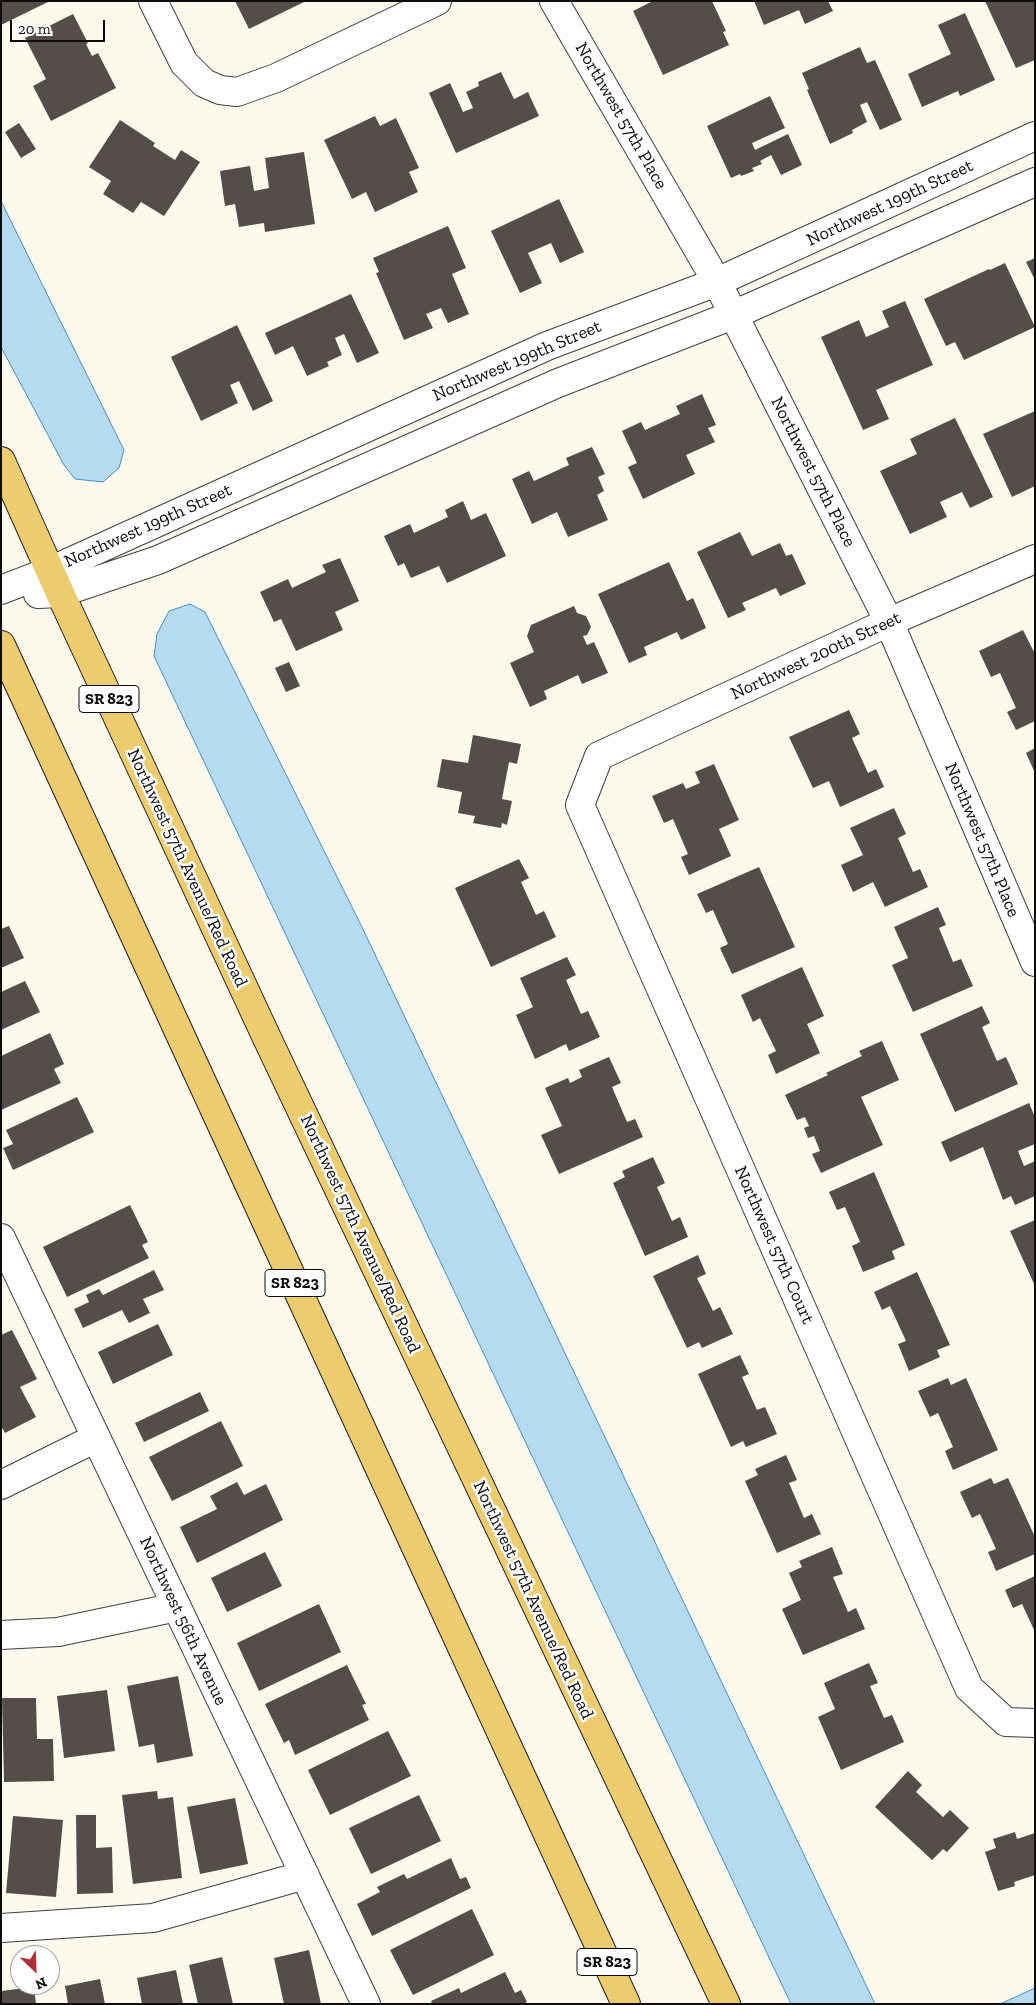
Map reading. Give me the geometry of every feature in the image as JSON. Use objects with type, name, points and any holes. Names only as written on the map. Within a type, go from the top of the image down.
[{"type":"main road","name":"Northwest 57th Avenue/Red Road","points":[[1,461],[55,582],[266,1036],[726,2004]]},
{"type":"main road","name":"SR 823","points":[[1,645],[626,2004]]},
{"type":"street","points":[[153,1],[184,64],[204,83],[220,90],[237,92],[276,78],[437,1]]},
{"type":"street","name":"Northwest 57th Place","points":[[554,1],[717,282],[889,622],[1035,962]]},
{"type":"street","name":"Northwest 199th Street","points":[[1,590],[55,582],[547,346],[717,282],[1035,136]]},
{"type":"street","name":"Northwest 199th Street","points":[[1,597],[55,582],[158,560],[558,383],[733,315],[1035,182]]},
{"type":"street","name":"Northwest 200th Street","points":[[599,756],[889,622],[1035,559]]},
{"type":"street","name":"Northwest 57th Court","points":[[599,756],[580,805],[969,1688],[1006,1722],[1035,1724]]},
{"type":"street","name":"Northwest 56th Avenue","points":[[1,1238],[366,2004]]},
{"type":"street","points":[[1,1485],[96,1438]]},
{"type":"street","points":[[1,1635],[58,1632],[177,1607]]},
{"type":"street","points":[[1,1928],[153,1918],[304,1875]]},
{"type":"water","points":[[1,201],[124,450],[119,468],[103,482],[75,479],[64,465],[1,347]]},
{"type":"water","points":[[190,604],[205,612],[360,923],[875,2004],[791,2004],[154,656],[157,634],[169,611]]},
{"type":"water","points":[[1035,1988],[1035,2004],[1000,2004]]},
{"type":"building","points":[[1,1],[50,1],[1,25]]},
{"type":"building","points":[[235,1],[306,1],[249,29]]},
{"type":"building","points":[[653,1],[712,1],[726,31],[723,32],[729,45],[663,75],[633,11]]},
{"type":"building","points":[[754,1],[828,1],[833,11],[805,24],[799,10],[764,25]]},
{"type":"building","points":[[985,1],[1035,1],[1035,60],[1016,68]]},
{"type":"building","points":[[965,13],[995,80],[960,96],[958,91],[922,107],[908,74],[951,54],[938,25]]},
{"type":"building","points":[[73,14],[88,43],[86,44],[92,56],[98,53],[116,88],[51,121],[33,86],[46,79],[25,38]]},
{"type":"building","points":[[860,47],[867,63],[875,60],[902,120],[880,130],[867,102],[860,105],[867,122],[852,130],[853,133],[830,144],[807,90],[809,89],[802,73]]},
{"type":"building","points":[[501,72],[514,99],[528,92],[539,116],[456,153],[429,93],[450,83],[463,112],[473,108],[466,92],[479,86],[478,82]]},
{"type":"building","points":[[770,96],[785,128],[752,143],[755,150],[788,134],[802,165],[781,175],[771,155],[760,161],[762,164],[752,168],[754,171],[731,178],[707,126]]},
{"type":"building","points":[[375,116],[380,126],[396,118],[419,168],[409,172],[418,192],[375,212],[366,192],[352,199],[324,140]]},
{"type":"building","points":[[120,120],[155,143],[153,146],[175,160],[181,150],[200,162],[164,216],[141,202],[133,213],[103,194],[111,181],[89,167]]},
{"type":"building","points":[[19,123],[36,149],[21,158],[5,132]]},
{"type":"building","points":[[304,152],[315,224],[265,232],[264,223],[239,227],[235,204],[225,206],[220,171],[250,166],[254,191],[269,188],[265,158]]},
{"type":"building","points":[[559,199],[584,252],[560,263],[551,243],[528,253],[542,283],[520,293],[491,231]]},
{"type":"building","points":[[448,226],[466,268],[452,274],[469,314],[448,323],[441,308],[426,314],[433,328],[404,340],[376,273],[379,272],[373,258]]},
{"type":"building","points":[[1035,258],[1035,280],[1026,262]]},
{"type":"building","points":[[1005,263],[1035,327],[964,360],[955,342],[946,346],[924,299]]},
{"type":"building","points":[[351,294],[379,353],[357,363],[344,334],[335,338],[342,355],[327,362],[329,366],[307,376],[293,346],[275,355],[265,333]]},
{"type":"building","points":[[905,301],[933,365],[876,390],[889,419],[863,430],[821,337],[859,320],[866,337],[889,327],[882,311]]},
{"type":"building","points":[[237,325],[273,401],[253,411],[239,381],[230,385],[238,403],[201,421],[171,357]]},
{"type":"building","points":[[702,394],[716,425],[708,428],[715,442],[686,455],[695,474],[643,499],[628,467],[637,463],[622,431],[641,422],[645,430],[680,414],[676,406]]},
{"type":"building","points":[[1035,411],[1035,486],[1012,497],[983,434]]},
{"type":"building","points":[[955,418],[993,497],[970,508],[962,492],[940,502],[947,517],[910,534],[880,471],[917,454],[910,439]]},
{"type":"building","points":[[592,447],[605,474],[598,477],[604,491],[597,495],[608,520],[568,537],[557,512],[532,524],[512,479],[529,471],[534,481],[569,465],[566,458]]},
{"type":"building","points":[[463,501],[471,520],[486,513],[506,556],[447,583],[439,566],[411,578],[404,563],[398,566],[384,536],[410,524],[414,533],[448,517],[445,510]]},
{"type":"building","points":[[740,532],[752,556],[780,543],[786,556],[792,554],[806,584],[780,596],[776,588],[742,603],[746,610],[728,618],[697,552]]},
{"type":"building","points":[[340,558],[359,601],[335,612],[343,630],[296,651],[281,619],[274,622],[260,592],[288,579],[292,588],[326,572],[322,565]]},
{"type":"building","points":[[669,562],[687,601],[693,598],[706,628],[681,640],[677,632],[644,647],[647,655],[629,663],[598,594]]},
{"type":"building","points":[[574,606],[577,613],[586,616],[591,627],[587,635],[583,636],[587,645],[594,642],[608,673],[582,684],[578,675],[544,691],[547,699],[530,707],[510,663],[534,652],[527,636],[531,625]]},
{"type":"building","points":[[1023,630],[1035,654],[1035,721],[1016,730],[1007,712],[1016,708],[1000,673],[991,677],[979,651]]},
{"type":"building","points":[[289,662],[300,686],[286,692],[275,668]]},
{"type":"building","points":[[849,710],[860,734],[852,738],[868,773],[876,769],[884,787],[840,807],[829,781],[813,788],[789,737]]},
{"type":"building","points":[[473,735],[521,744],[517,764],[509,762],[502,799],[512,801],[507,825],[502,823],[501,828],[473,823],[475,816],[458,813],[462,792],[437,787],[442,759],[468,763]]},
{"type":"building","points":[[1035,748],[1035,773],[1026,753]]},
{"type":"building","points":[[714,764],[739,820],[719,829],[731,856],[689,875],[681,857],[688,854],[673,819],[664,823],[652,796],[683,783],[686,789],[700,783],[695,772]]},
{"type":"building","points":[[894,808],[906,834],[898,838],[913,872],[920,869],[928,887],[885,907],[873,882],[853,892],[841,865],[863,855],[850,828]]},
{"type":"building","points":[[519,859],[529,878],[521,882],[536,915],[544,911],[556,937],[491,967],[455,888]]},
{"type":"building","points":[[759,867],[795,947],[732,974],[720,948],[728,944],[713,910],[706,913],[697,894]]},
{"type":"building","points":[[938,907],[946,925],[939,928],[953,962],[961,959],[973,986],[913,1012],[892,965],[908,958],[894,927]]},
{"type":"building","points":[[9,926],[24,958],[1,968],[1,929]]},
{"type":"building","points":[[567,957],[576,975],[566,980],[581,1014],[588,1011],[600,1037],[569,1051],[566,1044],[535,1059],[516,1015],[533,1007],[520,978]]},
{"type":"building","points":[[802,967],[824,1016],[807,1024],[820,1053],[776,1074],[768,1055],[776,1051],[760,1018],[753,1022],[741,995]]},
{"type":"building","points":[[25,981],[40,1012],[1,1030],[1,992]]},
{"type":"building","points":[[982,1006],[990,1023],[982,1027],[997,1061],[1006,1057],[1018,1084],[955,1112],[920,1034]]},
{"type":"building","points":[[50,1033],[64,1064],[54,1069],[61,1083],[1,1110],[1,1056]]},
{"type":"building","points":[[882,1041],[899,1080],[861,1097],[883,1145],[821,1173],[812,1154],[820,1151],[814,1136],[808,1138],[804,1128],[809,1126],[805,1117],[797,1120],[785,1095],[828,1075],[826,1073],[862,1056],[859,1051]]},
{"type":"building","points":[[609,1057],[621,1083],[612,1087],[627,1122],[635,1119],[643,1137],[559,1174],[541,1135],[562,1126],[545,1088],[568,1078],[570,1083],[582,1077],[579,1070]]},
{"type":"building","points":[[77,1097],[94,1132],[13,1170],[3,1148],[13,1144],[6,1130]]},
{"type":"building","points":[[1029,1103],[1035,1117],[1035,1144],[1018,1151],[1024,1166],[1035,1161],[1035,1196],[1015,1205],[1011,1196],[1003,1200],[983,1147],[950,1162],[941,1142]]},
{"type":"building","points":[[653,1157],[665,1183],[657,1187],[672,1221],[680,1217],[688,1237],[645,1256],[613,1183],[625,1177],[622,1171]]},
{"type":"building","points":[[874,1172],[905,1245],[892,1251],[895,1259],[863,1272],[852,1246],[860,1242],[845,1207],[837,1210],[829,1192]]},
{"type":"building","points":[[130,1205],[148,1242],[142,1245],[149,1258],[67,1297],[43,1247]]},
{"type":"building","points":[[1035,1220],[1035,1286],[1010,1231]]},
{"type":"building","points":[[698,1255],[706,1274],[697,1278],[713,1311],[720,1307],[733,1334],[702,1348],[699,1342],[687,1348],[653,1276]]},
{"type":"building","points":[[154,1270],[164,1290],[143,1299],[150,1313],[129,1323],[122,1310],[83,1328],[74,1309],[89,1302],[86,1295],[99,1289],[103,1295]]},
{"type":"building","points":[[917,1272],[950,1345],[937,1350],[940,1357],[909,1371],[898,1344],[906,1341],[890,1306],[882,1310],[874,1292]]},
{"type":"building","points":[[158,1324],[173,1355],[113,1384],[98,1352]]},
{"type":"building","points":[[12,1330],[37,1379],[20,1387],[36,1417],[5,1433],[1,1426],[1,1335]]},
{"type":"building","points":[[740,1355],[749,1374],[742,1377],[757,1410],[765,1407],[777,1434],[746,1447],[743,1441],[731,1447],[698,1374]]},
{"type":"building","points":[[948,1378],[951,1385],[966,1378],[998,1450],[953,1470],[945,1451],[953,1447],[938,1413],[930,1417],[918,1391]]},
{"type":"building","points":[[200,1392],[209,1411],[144,1442],[135,1423]]},
{"type":"building","points":[[221,1421],[243,1466],[172,1501],[149,1457]]},
{"type":"building","points":[[786,1455],[797,1480],[789,1483],[804,1518],[812,1514],[821,1534],[777,1553],[745,1481],[758,1475],[755,1469]]},
{"type":"building","points":[[991,1478],[994,1484],[1008,1478],[1035,1537],[1035,1554],[996,1571],[988,1552],[996,1549],[980,1514],[972,1518],[960,1492]]},
{"type":"building","points":[[237,1482],[244,1495],[266,1484],[283,1520],[197,1563],[180,1527],[217,1509],[210,1496]]},
{"type":"building","points":[[832,1547],[843,1574],[833,1577],[848,1612],[856,1608],[865,1629],[803,1655],[782,1609],[801,1600],[789,1573],[802,1567],[799,1561]]},
{"type":"building","points":[[265,1552],[282,1586],[227,1612],[211,1578]]},
{"type":"building","points":[[1035,1576],[1035,1632],[1022,1604],[1013,1608],[1005,1590]]},
{"type":"building","points":[[319,1604],[341,1652],[259,1691],[237,1643]]},
{"type":"building","points":[[869,1663],[878,1683],[870,1686],[884,1718],[892,1715],[904,1742],[841,1770],[818,1717],[835,1709],[824,1683]]},
{"type":"building","points":[[347,1665],[366,1704],[362,1705],[369,1720],[295,1755],[289,1740],[284,1743],[265,1704]]},
{"type":"building","points":[[178,1676],[193,1756],[157,1763],[154,1744],[139,1747],[127,1686]]},
{"type":"building","points":[[107,1690],[115,1751],[64,1758],[57,1696]]},
{"type":"building","points":[[2,1698],[36,1698],[37,1739],[53,1739],[54,1781],[4,1782]]},
{"type":"building","points":[[388,1731],[411,1776],[330,1815],[308,1770]]},
{"type":"building","points":[[908,1771],[922,1785],[916,1792],[943,1817],[950,1810],[969,1828],[947,1852],[943,1849],[932,1860],[875,1807]]},
{"type":"building","points":[[157,1791],[158,1799],[173,1797],[182,1878],[133,1884],[122,1795]]},
{"type":"building","points":[[419,1795],[441,1841],[371,1874],[349,1828]]},
{"type":"building","points":[[235,1798],[248,1864],[200,1874],[187,1807]]},
{"type":"building","points":[[76,1815],[96,1815],[96,1848],[112,1847],[113,1893],[77,1894]]},
{"type":"building","points":[[13,1816],[63,1820],[56,1897],[6,1893]]},
{"type":"building","points":[[1015,1832],[1017,1839],[1035,1833],[1035,1875],[1014,1882],[1015,1886],[998,1891],[985,1852],[996,1848],[993,1839]]},
{"type":"building","points":[[451,1858],[460,1879],[466,1877],[471,1888],[372,1936],[357,1904],[380,1892],[377,1887],[404,1874],[407,1879]]},
{"type":"building","points":[[472,1909],[494,1955],[413,1995],[390,1950]]},
{"type":"building","points":[[309,1950],[321,2004],[284,2004],[274,1958]]},
{"type":"building","points":[[222,1957],[233,2004],[198,2004],[189,1965]]},
{"type":"building","points":[[176,1970],[183,2004],[142,2004],[137,1978]]},
{"type":"building","points":[[505,1972],[515,1993],[521,1990],[527,2002],[523,2004],[432,2004],[431,2001],[459,1988],[461,1993]]},
{"type":"building","points":[[100,1979],[105,2004],[68,2004],[65,1986]]},
{"type":"building","points":[[10,1990],[10,1995],[35,1995],[36,2004],[1,2004],[1,1991]]}]
